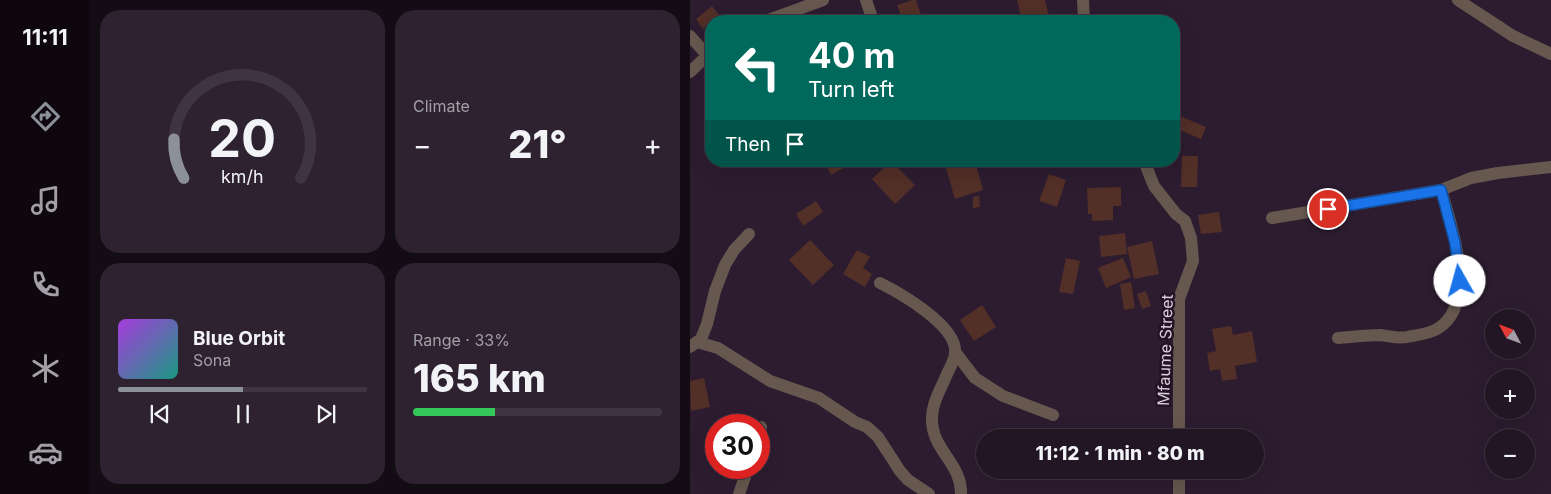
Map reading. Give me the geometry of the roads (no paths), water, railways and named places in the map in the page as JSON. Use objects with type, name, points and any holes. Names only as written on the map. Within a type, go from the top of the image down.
[{"type":"street","points":[[782,15],[823,0]]},
{"type":"street","points":[[866,0],[871,15]]},
{"type":"street","points":[[1083,0],[1084,15]]},
{"type":"street","points":[[1458,0],[1513,36],[1551,54]]},
{"type":"street","points":[[690,36],[705,49]]},
{"type":"street","points":[[690,72],[705,57]]},
{"type":"street","name":"Mfaume Street","points":[[1146,167],[1154,186],[1176,214],[1186,221],[1191,238],[1193,261],[1179,300],[1179,429]]},
{"type":"street","points":[[1272,218],[1441,190],[1472,178],[1551,167]]},
{"type":"street","points":[[1338,338],[1380,335],[1404,338],[1436,330],[1448,320],[1457,306],[1460,281],[1455,243],[1441,190]]},
{"type":"street","points":[[694,344],[701,339],[707,324],[715,291],[725,265],[734,250],[749,234]]},
{"type":"street","points":[[880,283],[914,302],[944,328],[953,339],[955,352],[976,378],[1003,396],[1053,415]]},
{"type":"street","points":[[694,344],[718,348],[770,381],[819,398],[867,427],[878,437],[908,480],[929,494]]},
{"type":"street","points":[[955,352],[934,402],[932,420],[935,438],[960,479],[961,494]]},
{"type":"street","points":[[739,494],[744,479]]},
{"type":"street","points":[[1179,479],[1179,494]]}]
